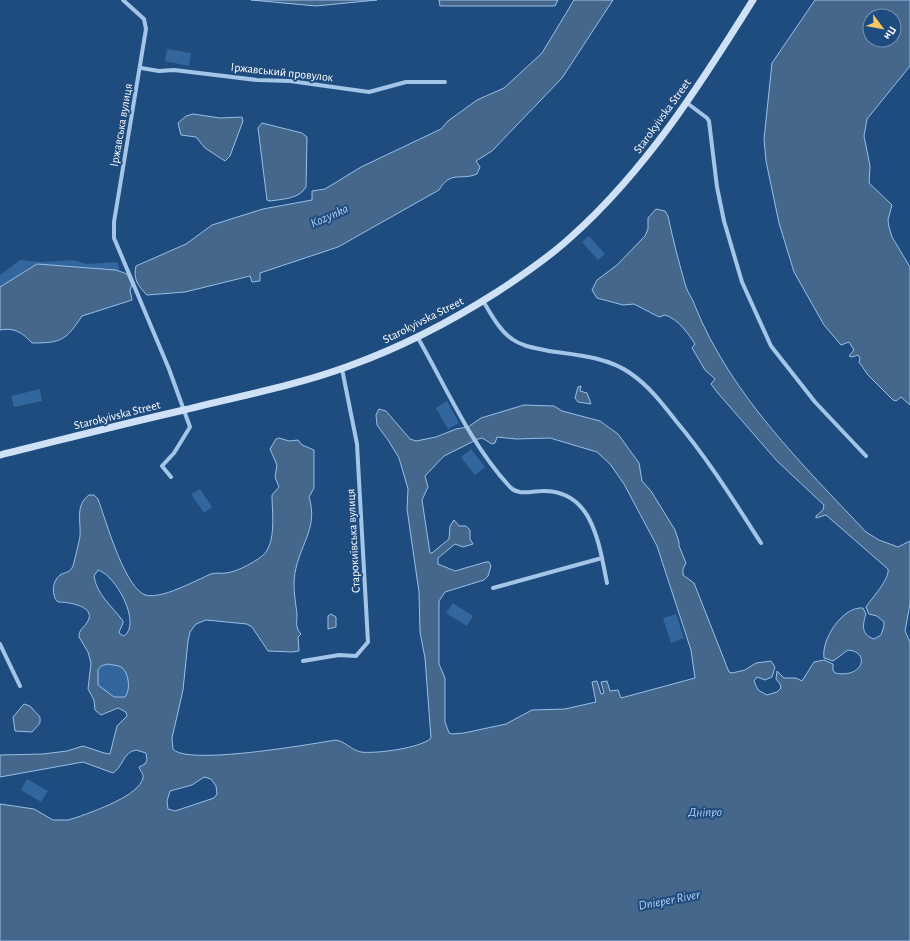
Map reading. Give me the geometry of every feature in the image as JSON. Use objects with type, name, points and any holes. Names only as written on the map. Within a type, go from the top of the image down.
[{"type":"street","name":"Іржавська вулиця","points":[[123,0],[144,19],[146,29],[141,68],[114,222],[114,238],[139,295],[190,427],[174,453],[162,466],[171,477]]},
{"type":"street","name":"Starokyivska Street","points":[[0,455],[272,389],[342,369],[418,338],[444,324],[541,262],[592,217],[646,158],[687,103],[753,0]]},
{"type":"street","name":"Іржавський провулок","points":[[141,68],[159,71],[174,70],[257,80],[290,81],[369,92],[406,82],[445,82]]},
{"type":"street","points":[[687,103],[709,121],[717,187],[724,221],[742,282],[772,346],[815,402],[866,456]]},
{"type":"street","points":[[483,300],[500,328],[511,339],[539,349],[605,361],[623,369],[643,382],[656,395],[709,462],[761,543]]},
{"type":"street","points":[[418,338],[480,448],[515,491],[554,492],[570,498],[579,505],[588,516],[595,527],[607,583]]},
{"type":"street","name":"Старокиївська вулиця","points":[[304,661],[339,655],[356,656],[368,642],[357,444],[342,369]]},
{"type":"street","points":[[493,588],[602,558]]},
{"type":"street","points":[[0,644],[20,686]]},
{"type":"shaded area","points":[[167,49],[191,53],[189,66],[165,61]]},
{"type":"shaded area","points":[[589,236],[605,254],[598,260],[582,242]]},
{"type":"shaded area","points":[[20,260],[40,262],[73,260],[87,264],[117,262],[119,274],[37,264],[0,287],[0,275]]},
{"type":"shaded area","points":[[40,389],[42,401],[14,407],[11,396]]},
{"type":"shaded area","points":[[447,401],[459,423],[448,429],[436,408]]},
{"type":"shaded area","points":[[471,449],[485,467],[475,475],[461,457]]},
{"type":"shaded area","points":[[200,489],[212,507],[204,513],[191,494]]},
{"type":"shaded area","points":[[453,603],[473,616],[467,626],[446,613]]},
{"type":"shaded area","points":[[676,614],[684,638],[671,643],[663,618]]},
{"type":"shaded area","points":[[108,664],[116,665],[124,669],[128,681],[128,690],[125,697],[113,697],[106,693],[97,684],[98,671],[101,667]]},
{"type":"shaded area","points":[[27,779],[48,791],[41,802],[21,790]]},
{"type":"water","points":[[251,0],[377,0],[316,6]]},
{"type":"water","points":[[439,0],[558,0],[555,6],[440,6]]},
{"type":"water","name":"Kozynka","points":[[574,0],[613,0],[562,78],[492,151],[476,161],[480,167],[477,174],[466,177],[452,178],[443,184],[439,190],[338,247],[260,273],[260,281],[252,282],[250,276],[185,292],[147,295],[139,285],[135,275],[136,266],[186,244],[212,225],[263,209],[312,200],[312,191],[325,189],[361,167],[441,129],[448,121],[477,100],[504,88],[542,53]]},
{"type":"water","points":[[815,0],[910,0],[910,66],[867,119],[864,136],[870,166],[869,183],[892,205],[888,220],[889,227],[892,237],[910,267],[910,405],[901,397],[896,401],[893,400],[868,375],[859,362],[860,358],[858,355],[852,357],[849,356],[854,350],[849,342],[841,345],[824,325],[794,272],[779,223],[766,161],[764,139],[772,63]]},
{"type":"water","points":[[193,114],[220,118],[242,117],[243,121],[230,156],[225,161],[205,148],[196,137],[181,135],[178,123],[186,116]]},
{"type":"water","points":[[262,123],[302,133],[307,137],[306,187],[295,196],[280,200],[267,200],[258,128]]},
{"type":"water","name":"Дніпро","points":[[656,209],[665,211],[668,216],[686,287],[710,338],[748,399],[770,427],[817,481],[866,532],[879,540],[898,547],[910,541],[910,604],[905,631],[910,642],[910,941],[0,941],[0,804],[34,809],[53,820],[68,820],[105,807],[125,797],[133,791],[140,785],[143,778],[139,767],[145,764],[147,760],[146,753],[136,750],[128,754],[113,773],[83,762],[0,777],[0,755],[43,754],[67,751],[83,746],[110,754],[117,726],[127,716],[126,712],[118,708],[101,715],[95,710],[94,700],[88,689],[91,663],[88,652],[79,637],[80,631],[89,618],[89,613],[81,606],[58,602],[53,592],[57,578],[69,571],[73,566],[80,536],[80,508],[89,495],[94,495],[98,499],[110,536],[129,577],[143,594],[150,596],[158,595],[167,593],[211,574],[226,573],[242,568],[254,562],[263,555],[269,546],[271,539],[273,517],[272,495],[279,487],[275,477],[277,465],[270,449],[276,439],[279,438],[289,441],[298,440],[302,445],[314,450],[314,488],[309,497],[312,517],[294,579],[297,624],[301,634],[298,637],[299,651],[268,651],[252,627],[247,624],[206,620],[196,624],[190,632],[188,641],[183,690],[172,738],[173,749],[183,754],[224,755],[336,740],[343,742],[357,751],[377,752],[398,750],[418,745],[431,738],[425,658],[420,632],[419,592],[407,509],[408,489],[399,458],[377,425],[376,415],[379,409],[386,411],[410,439],[416,441],[436,437],[456,429],[468,427],[481,418],[524,405],[554,406],[562,411],[600,421],[618,434],[639,463],[642,481],[651,491],[675,530],[679,546],[686,563],[683,569],[683,575],[694,583],[729,672],[732,673],[745,670],[756,663],[771,661],[775,667],[772,677],[765,680],[757,677],[754,681],[758,690],[767,695],[777,692],[781,688],[776,679],[777,671],[784,678],[796,678],[802,681],[814,662],[824,660],[833,664],[833,670],[835,673],[845,674],[857,669],[861,664],[861,660],[860,655],[855,652],[848,650],[833,661],[824,658],[826,642],[835,625],[841,618],[848,612],[855,609],[863,608],[866,614],[864,628],[866,634],[874,639],[881,635],[884,622],[877,616],[869,614],[866,607],[886,578],[888,569],[826,515],[816,518],[816,516],[823,510],[824,505],[777,461],[717,392],[711,384],[715,379],[705,370],[692,348],[695,344],[678,323],[670,317],[665,315],[659,317],[634,304],[623,305],[597,298],[592,290],[597,280],[617,265],[645,236],[648,229],[648,218]],"holes":[[[497,437],[516,439],[550,438],[597,452],[610,464],[624,484],[657,546],[691,650],[695,678],[621,698],[618,690],[610,691],[607,681],[601,682],[604,693],[601,694],[597,681],[592,682],[596,702],[565,709],[532,710],[506,724],[464,733],[449,733],[445,722],[445,678],[439,664],[439,601],[445,592],[484,580],[488,576],[491,566],[489,562],[486,562],[455,571],[438,564],[438,558],[455,544],[463,547],[473,544],[470,539],[470,530],[466,526],[459,526],[454,520],[450,526],[449,539],[430,553],[422,500],[428,487],[425,476],[444,456],[478,439],[482,438],[492,444],[495,443]],[[98,570],[105,574],[119,590],[128,611],[130,621],[129,630],[124,636],[119,632],[123,621],[101,594],[95,583],[94,576]],[[108,664],[119,666],[124,669],[128,681],[128,690],[125,697],[114,697],[98,685],[98,670],[101,666]],[[204,777],[211,779],[216,786],[217,794],[214,798],[175,811],[168,809],[167,801],[170,791],[192,785]]]},
{"type":"water","points":[[37,264],[116,270],[127,274],[132,285],[130,290],[132,300],[82,316],[67,335],[57,341],[32,343],[25,336],[14,330],[0,330],[0,287]]},
{"type":"water","points":[[581,386],[580,391],[587,393],[591,404],[578,402],[575,398],[578,387]]},
{"type":"water","points":[[331,614],[336,617],[336,627],[328,629],[328,616]]},
{"type":"water","points":[[24,704],[30,706],[40,717],[40,723],[32,732],[15,731],[13,717]]},
{"type":"water label","name":"Dnieper River","points":[[669,899]]}]
